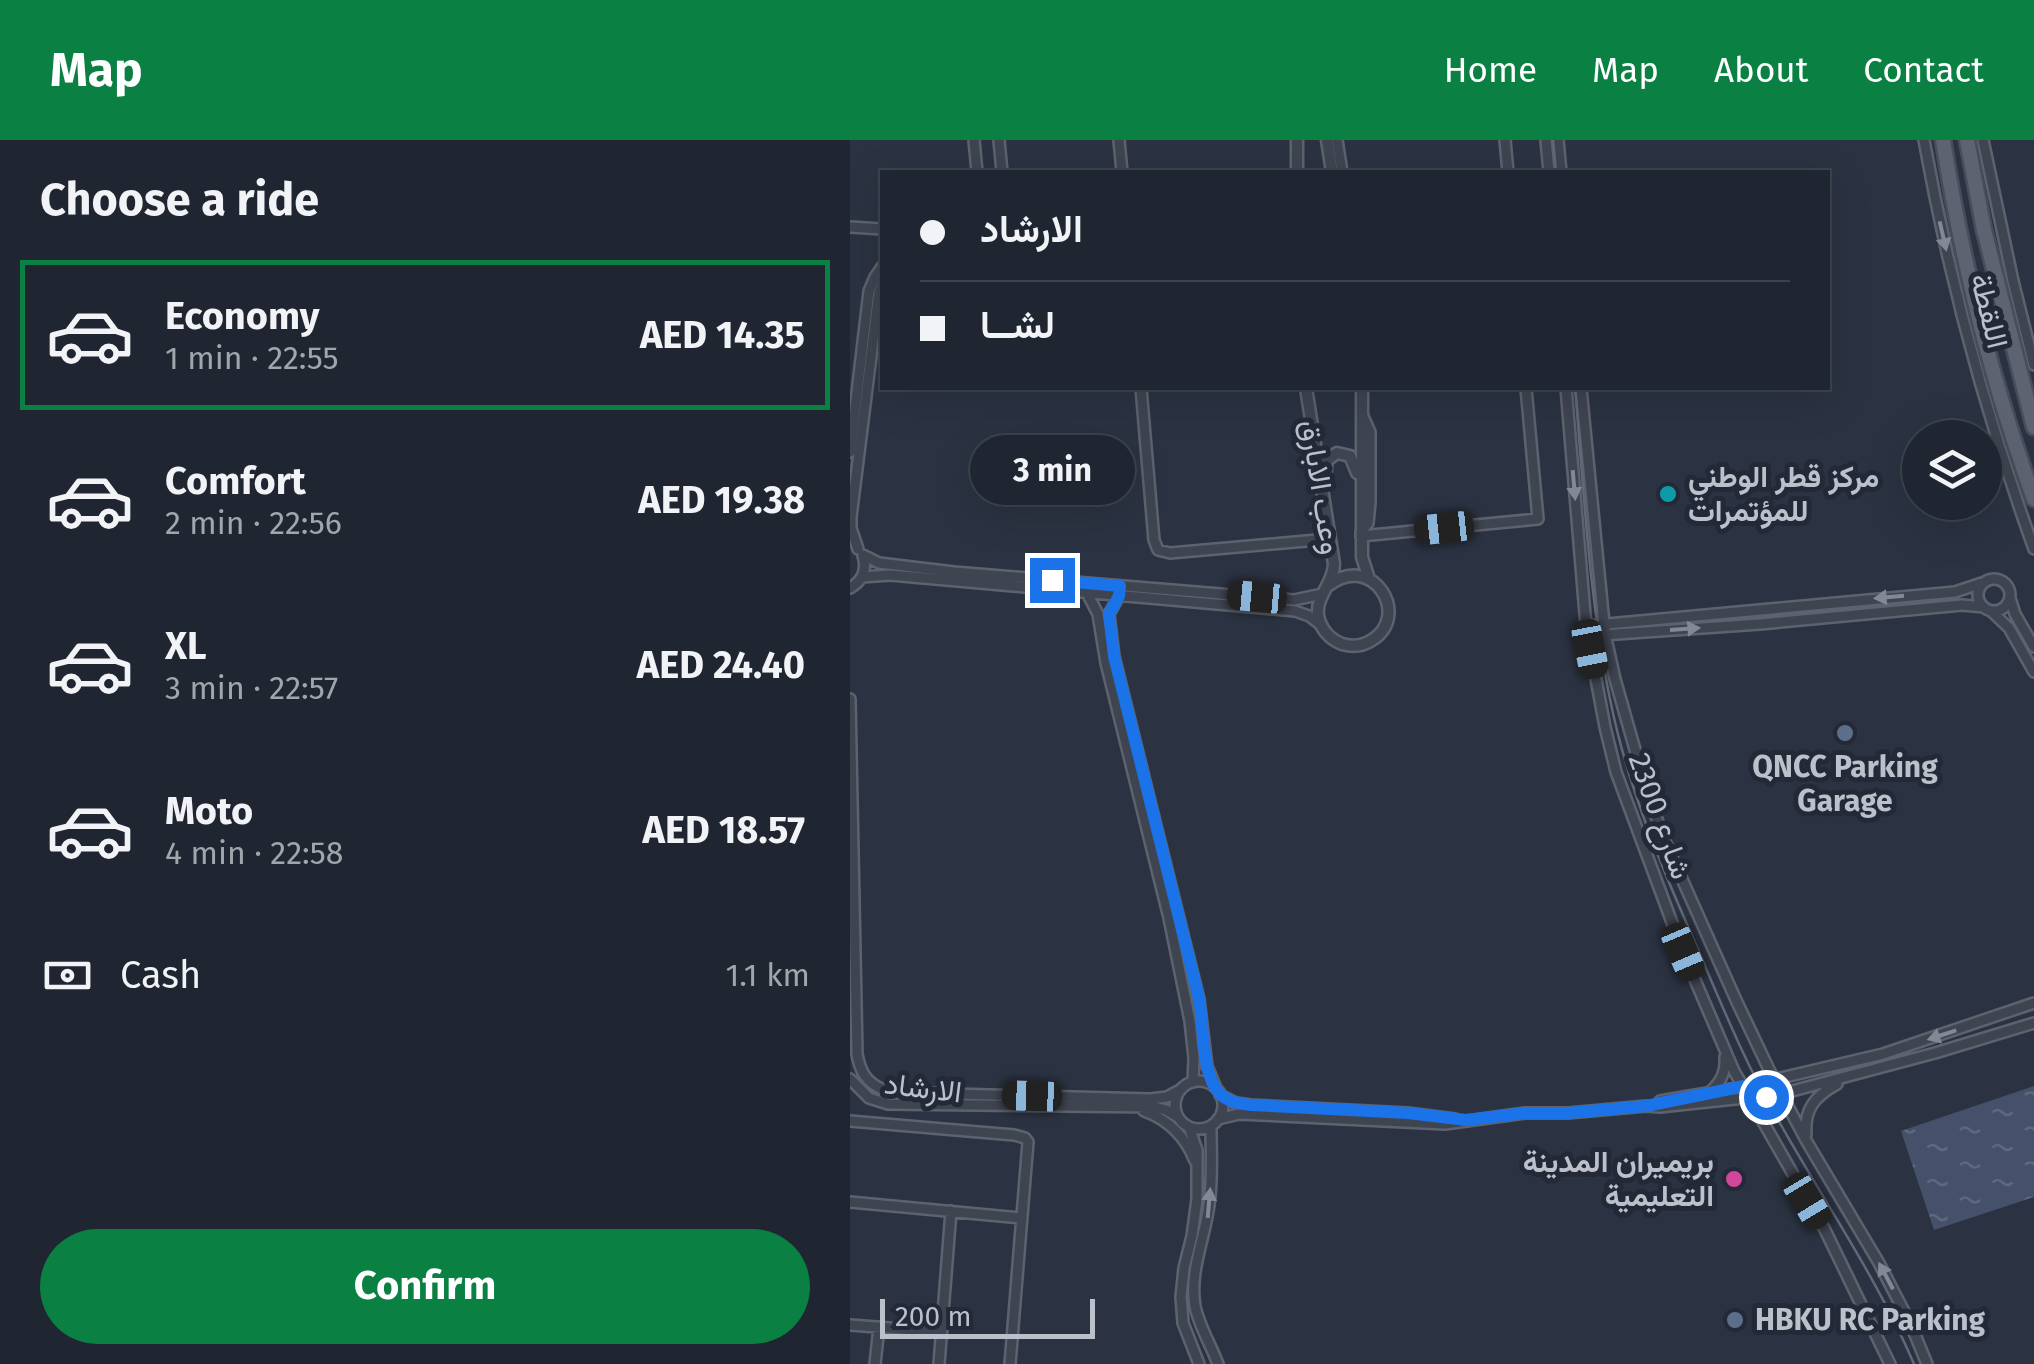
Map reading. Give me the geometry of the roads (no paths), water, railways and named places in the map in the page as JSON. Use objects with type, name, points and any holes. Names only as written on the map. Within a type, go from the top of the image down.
[{"type":"main road","name":"اللقطة","points":[[1943,140],[1983,334],[2034,499]]},
{"type":"main road","name":"اللقطة","points":[[1968,140],[1984,230],[2034,427]]},
{"type":"street","points":[[974,140],[977,170]]},
{"type":"street","points":[[999,140],[1002,170]]},
{"type":"street","points":[[1119,140],[1122,170]]},
{"type":"street","points":[[1297,140],[1297,170]]},
{"type":"street","points":[[1327,140],[1330,169]]},
{"type":"street","points":[[1336,140],[1342,170]]},
{"type":"street","points":[[1505,140],[1508,170]]},
{"type":"street","points":[[1546,140],[1549,170]]},
{"type":"street","points":[[1558,140],[1562,170]]},
{"type":"street","name":"اللقطة","points":[[1924,140],[1979,382],[2034,549]]},
{"type":"street","name":"اللقطة","points":[[1983,140],[2034,365]]},
{"type":"street","points":[[850,227],[880,228]]},
{"type":"street","points":[[850,452],[870,291],[880,269]]},
{"type":"street","points":[[850,597],[865,566],[851,528],[851,517],[880,289]]},
{"type":"street","points":[[1141,390],[1158,550],[1170,553],[1316,540],[1333,550]]},
{"type":"street","name":"وعب الابارق","points":[[1306,390],[1333,550],[1334,571],[1325,589]]},
{"type":"street","name":"وعب الابارق","points":[[1362,390],[1362,557],[1369,579]]},
{"type":"street","points":[[1362,414],[1370,432],[1363,530],[1383,534],[1538,519],[1526,390]]},
{"type":"street","name":"شارع 2300","points":[[1566,390],[1587,631],[1616,772],[1724,1049],[1825,1230],[1890,1364]]},
{"type":"street","name":"شارع 2300","points":[[1581,390],[1604,628],[1641,774],[1665,841],[1774,1080],[1879,1263],[1928,1364]]},
{"type":"street","points":[[1326,503],[1326,464],[1337,453],[1347,454],[1353,460],[1361,499]]},
{"type":"street","points":[[1316,540],[1327,527]]},
{"type":"street","points":[[856,583],[890,574],[1086,594],[1119,591],[1294,600],[1325,589],[1348,575],[1369,579],[1381,589],[1388,612],[1374,639],[1360,645],[1344,645],[1302,612],[1119,591],[928,570],[879,563],[857,549]]},
{"type":"street","points":[[1587,631],[1955,592],[1994,579],[2009,589],[2016,614],[2034,647]]},
{"type":"street","points":[[1985,582],[1978,594],[1987,609],[2008,628],[2034,672]]},
{"type":"street","points":[[1321,624],[1318,609],[1325,589]]},
{"type":"street","points":[[1119,591],[1109,614],[1114,656],[1199,998],[1206,1066],[1222,1107],[1214,1122],[1210,1198],[1196,1263],[1194,1294],[1198,1317],[1218,1364]]},
{"type":"street","points":[[1086,594],[1098,614],[1106,663],[1169,918],[1190,1021],[1192,1082]]},
{"type":"street","points":[[1604,628],[1724,627],[1962,605],[1987,609],[2006,607],[2010,598]]},
{"type":"street","name":"الارشاد","points":[[850,699],[857,1054],[865,1078],[884,1090],[953,1094],[1150,1099],[1180,1090]]},
{"type":"street","points":[[1605,728],[1606,720],[1613,714],[1625,717]]},
{"type":"street","points":[[1189,1127],[1198,1129],[1240,1114],[1430,1124],[1525,1113],[1646,1106],[1883,1054],[2034,1002]]},
{"type":"street","points":[[1646,1106],[1782,1094],[2034,1023]]},
{"type":"street","points":[[1712,1092],[1724,1074],[1724,1049]]},
{"type":"street","points":[[1807,1142],[1810,1106],[1822,1092],[1853,1076]]},
{"type":"street","name":"الارشاد","points":[[850,1079],[869,1098],[888,1104],[1161,1108],[1178,1116]]},
{"type":"street","points":[[1199,1364],[1183,1323],[1181,1297],[1192,1236],[1197,1150],[1189,1127],[1178,1116],[1175,1103],[1180,1090],[1202,1081],[1236,1103],[1466,1120]]},
{"type":"street","points":[[1130,1108],[1154,1115],[1175,1129],[1190,1150],[1196,1174]]},
{"type":"street","points":[[850,1121],[1014,1135],[1028,1142],[1010,1364]]},
{"type":"street","points":[[850,1202],[1021,1218]]},
{"type":"street","points":[[939,1364],[951,1211]]},
{"type":"street","points":[[850,1324],[941,1332]]},
{"type":"street","points":[[876,1364],[879,1327]]},
{"type":"water","points":[[2034,1086],[2034,1197],[1934,1230],[1901,1131]]},
{"type":"tram line","points":[[1553,140],[1556,170]]},
{"type":"tram line","points":[[1575,390],[1597,626],[1618,735],[1646,824],[1749,1065],[1876,1287],[1914,1364]]},
{"type":"place","name":"مركز قطر الوطني للمؤتمرات","points":[[1668,494]]},
{"type":"place","name":"QNCC Parking Garage","points":[[1845,733]]},
{"type":"place","name":"بريميران المدينة التعليمية","points":[[1734,1179]]},
{"type":"place","name":"HBKU RC Parking","points":[[1735,1320]]}]
